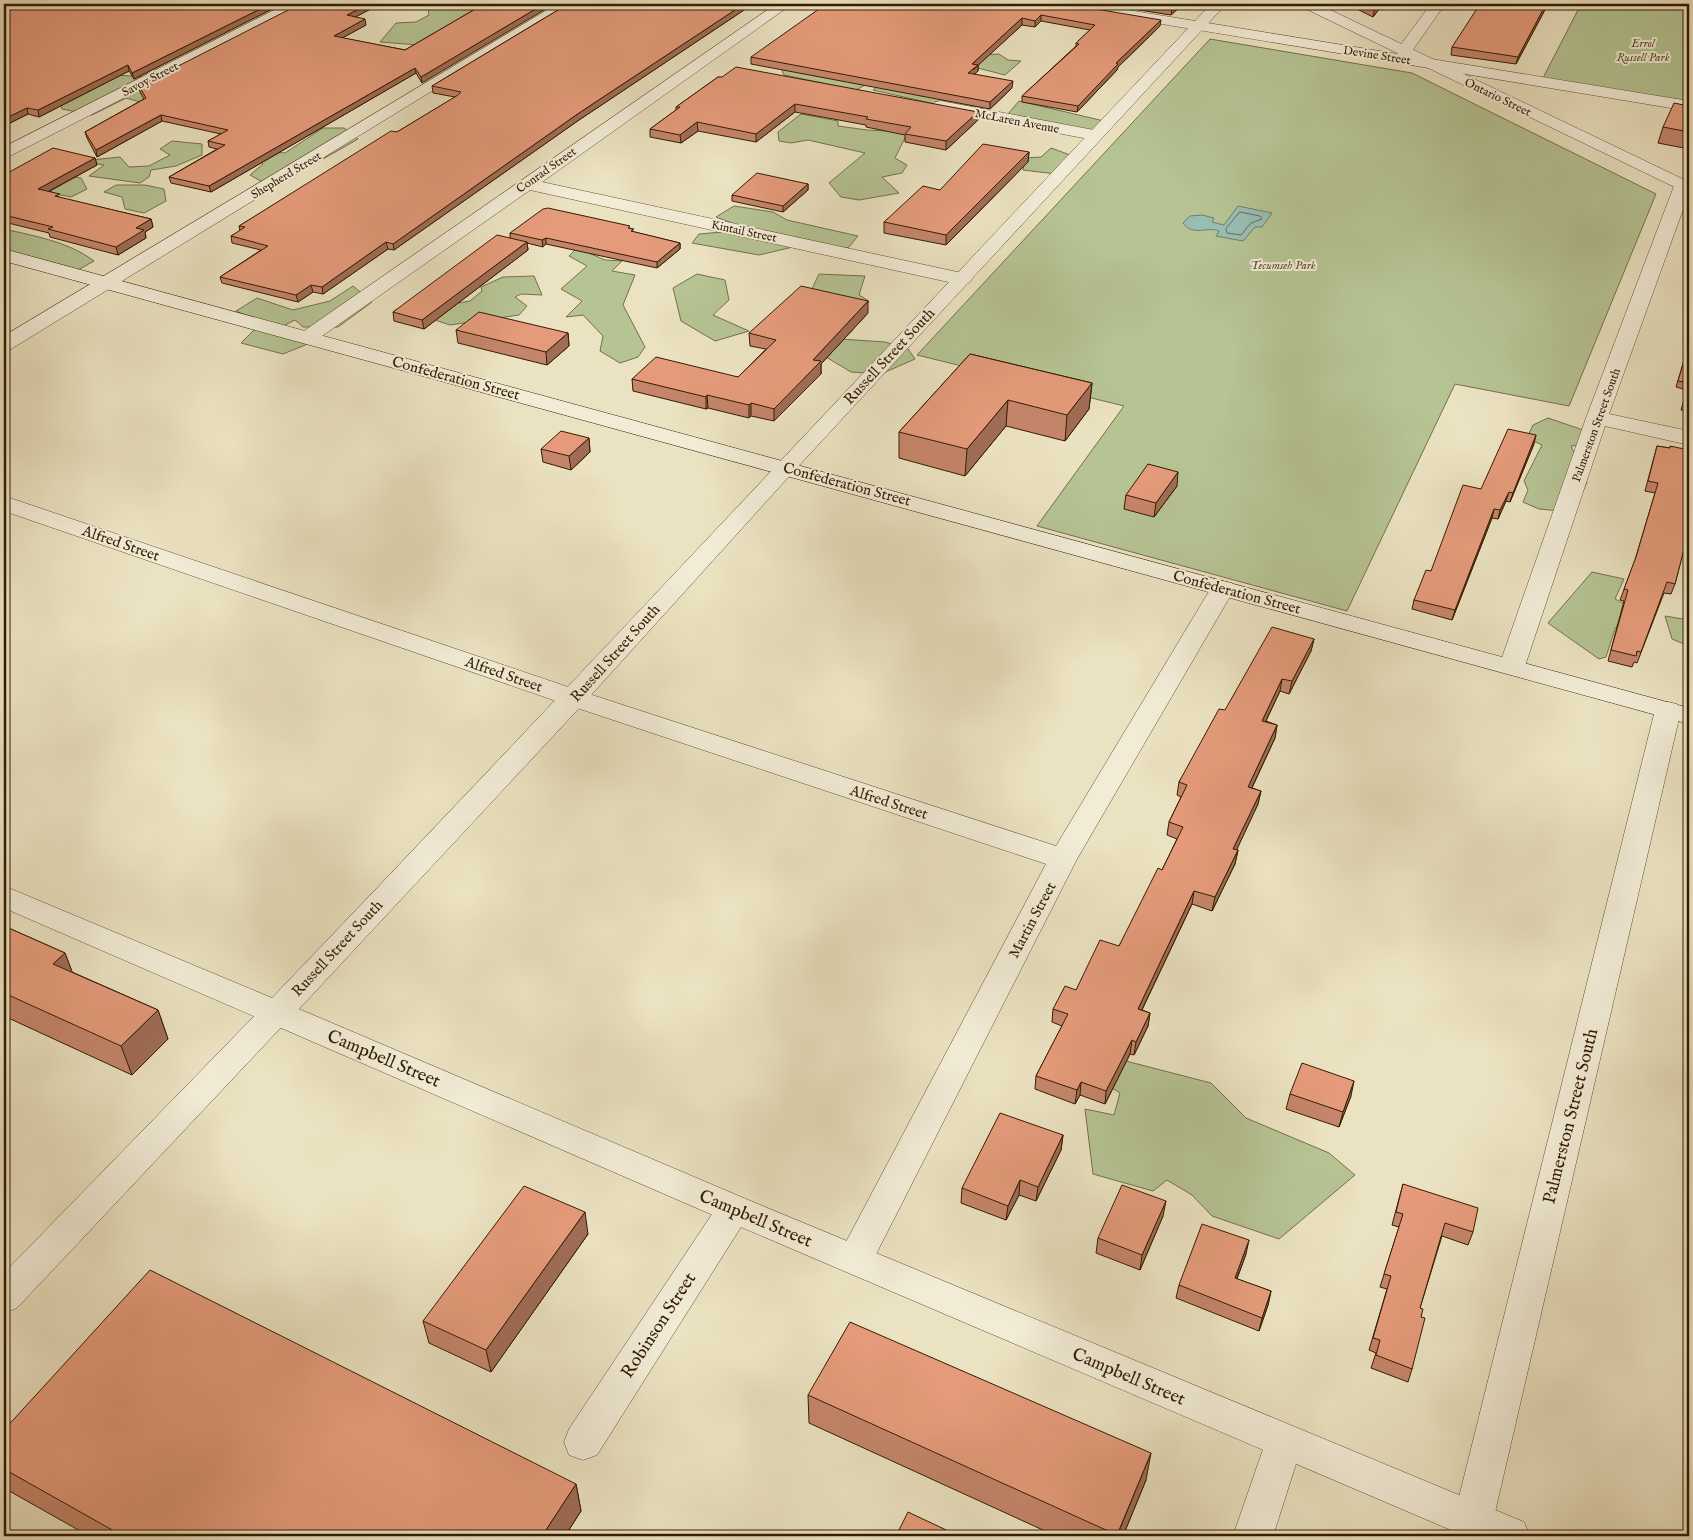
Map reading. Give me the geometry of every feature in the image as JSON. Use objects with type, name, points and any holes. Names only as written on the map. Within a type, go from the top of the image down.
[{"type":"street","points":[[4,7],[12,4]]},
{"type":"street","name":"Savoy Street","points":[[4,154],[296,4]]},
{"type":"street","name":"Shepherd Street","points":[[4,345],[567,4]]},
{"type":"street","name":"Conrad Street","points":[[308,337],[786,4]]},
{"type":"street","name":"Devine Street","points":[[1065,4],[1689,106]]},
{"type":"street","name":"Russell Street South","points":[[4,1297],[574,698],[784,467],[1218,4]]},
{"type":"street","name":"Ontario Street","points":[[1306,4],[1686,188]]},
{"type":"street","points":[[1404,51],[1438,4]]},
{"type":"street","points":[[705,62],[723,65]]},
{"type":"street","name":"McLaren Avenue","points":[[927,104],[1094,135]]},
{"type":"street","name":"Kintail Street","points":[[526,184],[962,279]]},
{"type":"street","name":"Palmerston Street South","points":[[1512,666],[1597,418],[1686,188]]},
{"type":"street","name":"Confederation Street","points":[[4,255],[1679,713]]},
{"type":"street","points":[[1597,418],[1689,438]]},
{"type":"street","name":"Alfred Street","points":[[4,503],[574,698],[1064,859]]},
{"type":"street","name":"Martin Street","points":[[855,1259],[1064,859],[1224,588]]},
{"type":"street","name":"Palmerston Street South","points":[[1473,1521],[1679,713]]},
{"type":"street","name":"Campbell Street","points":[[4,896],[734,1209],[1510,1536]]},
{"type":"street","name":"Robinson Street","points":[[583,1442],[734,1209]]},
{"type":"street","points":[[1253,1536],[1284,1442]]},
{"type":"green space","points":[[435,4],[485,4],[418,45],[380,42],[396,23],[416,22],[429,15],[428,8]]},
{"type":"green space","name":"Errol Russell Park","points":[[1581,4],[1689,4],[1689,103],[1542,80]]},
{"type":"green space","name":"Tecumseh Park","points":[[1210,39],[1412,73],[1656,194],[1569,406],[1455,384],[1347,611],[1037,526],[1124,406],[917,355]]},
{"type":"green space","points":[[999,54],[1008,60],[1021,61],[1005,75],[966,65],[983,55]]},
{"type":"green space","points":[[806,55],[865,85],[856,90],[784,75],[782,71]]},
{"type":"green space","points":[[115,75],[147,77],[147,104],[126,98],[92,115],[62,109],[59,100]]},
{"type":"green space","points":[[887,80],[985,104],[984,110],[935,104],[873,90]]},
{"type":"green space","points":[[1019,101],[1104,121],[1093,131],[1008,114]]},
{"type":"green space","points":[[801,114],[838,121],[838,126],[867,130],[908,132],[895,158],[907,165],[902,173],[882,177],[899,193],[859,200],[841,197],[829,183],[865,153],[808,140],[791,143],[779,141],[778,132]]},
{"type":"green space","points":[[323,128],[344,128],[358,139],[281,183],[264,183],[250,175],[263,164],[257,158],[266,151],[285,153]]},
{"type":"green space","points":[[172,141],[202,144],[202,155],[176,166],[151,170],[149,177],[140,183],[89,176],[104,165],[86,162],[91,160],[120,157],[129,167],[149,166],[170,155],[160,149]]},
{"type":"green space","points":[[1051,148],[1073,156],[1056,174],[1023,170],[1025,158],[1041,157]]},
{"type":"green space","points":[[69,176],[81,178],[87,189],[71,197],[4,183]]},
{"type":"green space","points":[[116,185],[145,185],[164,189],[166,201],[144,213],[125,209],[122,197],[104,192]]},
{"type":"green space","points":[[734,206],[773,212],[787,220],[858,236],[849,247],[829,253],[814,243],[797,237],[793,247],[759,255],[692,243],[699,234],[734,231],[740,226],[716,217]]},
{"type":"green space","points":[[4,229],[63,244],[94,261],[78,270],[67,269],[4,250]]},
{"type":"green space","points":[[577,248],[605,260],[622,261],[612,271],[635,275],[623,305],[645,347],[638,357],[620,363],[600,351],[603,336],[583,315],[566,317],[582,301],[561,289],[587,266],[569,256]]},
{"type":"green space","points":[[697,274],[725,280],[729,300],[713,315],[749,331],[715,341],[681,321],[673,288]]},
{"type":"green space","points":[[819,274],[865,276],[859,295],[869,301],[864,310],[811,291]]},
{"type":"green space","points":[[534,276],[542,295],[521,294],[515,297],[527,306],[519,315],[450,325],[408,311],[470,301],[482,291],[481,287],[503,277]]},
{"type":"green space","points":[[353,286],[372,302],[338,327],[303,327],[295,320],[283,326],[310,343],[283,354],[241,343],[262,322],[236,311],[257,298],[293,310],[330,301]]},
{"type":"green space","points":[[840,339],[885,342],[908,349],[915,359],[881,374],[851,372],[826,357]]},
{"type":"green space","points":[[1548,418],[1598,435],[1593,444],[1571,446],[1573,451],[1592,461],[1577,471],[1587,482],[1583,491],[1566,497],[1560,511],[1539,509],[1523,502],[1528,490],[1524,481],[1542,445],[1527,438],[1533,425]]},
{"type":"green space","points":[[1592,572],[1624,579],[1615,599],[1629,606],[1615,629],[1606,657],[1599,659],[1548,623]]},
{"type":"green space","points":[[1665,616],[1689,620],[1689,646],[1672,639]]},
{"type":"green space","points":[[1122,1060],[1211,1083],[1246,1118],[1329,1153],[1355,1175],[1279,1239],[1212,1216],[1192,1195],[1167,1180],[1153,1191],[1093,1174],[1085,1109],[1114,1115],[1120,1093],[1101,1081]]},
{"type":"water","points":[[1238,206],[1272,213],[1262,227],[1255,227],[1243,241],[1216,236],[1219,231],[1191,229],[1183,223],[1190,216],[1202,215],[1214,218],[1212,222],[1224,225]]},
{"type":"building","points":[[13,4],[270,4],[132,73],[128,65],[38,110],[27,108],[4,119],[4,6]]},
{"type":"building","points":[[300,4],[369,4],[347,15],[365,19],[334,36],[405,50],[484,4],[544,4],[421,77],[415,68],[209,186],[169,177],[225,145],[208,141],[228,130],[161,115],[96,150],[85,132],[146,98],[139,86]]},
{"type":"building","points":[[568,4],[744,4],[579,113],[393,244],[386,242],[322,287],[311,285],[296,295],[220,277],[268,246],[231,236],[245,227],[239,226],[391,131],[397,132],[458,95],[461,92],[432,86]]},
{"type":"building","points":[[826,4],[1066,4],[1161,20],[1116,63],[1118,64],[1078,106],[1022,96],[1079,44],[1076,43],[1095,25],[1041,15],[1035,21],[1022,18],[972,64],[978,65],[968,73],[1013,81],[990,102],[751,57]]},
{"type":"building","points":[[1139,4],[1177,4],[1172,9]]},
{"type":"building","points":[[1480,4],[1546,4],[1518,57],[1452,47]]},
{"type":"building","points":[[736,67],[978,112],[946,141],[905,134],[911,127],[795,104],[756,134],[697,122],[680,135],[650,129],[680,107],[676,107],[718,77],[722,77]]},
{"type":"building","points":[[1674,103],[1689,106],[1689,132],[1663,127]]},
{"type":"building","points":[[983,144],[1029,152],[946,235],[884,222],[923,186],[940,190]]},
{"type":"building","points":[[53,148],[95,158],[38,189],[60,194],[55,196],[151,219],[136,228],[144,230],[116,247],[48,229],[53,227],[4,215],[4,175]]},
{"type":"building","points":[[757,173],[808,184],[783,206],[732,195]]},
{"type":"building","points":[[548,208],[630,226],[628,228],[634,229],[631,231],[680,243],[657,262],[546,238],[542,240],[510,233],[543,209]]},
{"type":"building","points":[[497,235],[527,242],[422,320],[393,312]]},
{"type":"building","points":[[801,286],[868,301],[813,360],[821,361],[774,409],[707,395],[706,397],[632,379],[656,357],[738,377],[776,340],[749,333]]},
{"type":"building","points":[[479,312],[568,333],[546,352],[456,330]]},
{"type":"building","points":[[1689,347],[1689,383],[1678,381]]},
{"type":"building","points":[[970,354],[1092,383],[1067,415],[1008,400],[967,449],[899,432]]},
{"type":"building","points":[[1689,383],[1689,405],[1683,403]]},
{"type":"building","points":[[1508,429],[1536,435],[1513,493],[1509,492],[1500,510],[1494,509],[1455,610],[1414,600],[1426,570],[1431,571],[1463,485],[1481,489]]},
{"type":"building","points":[[561,431],[589,438],[569,456],[541,449]]},
{"type":"building","points":[[1657,446],[1670,448],[1670,446],[1689,450],[1689,530],[1675,584],[1667,582],[1641,652],[1637,651],[1636,656],[1611,650],[1628,590],[1624,589],[1636,557],[1658,483],[1648,481]]},
{"type":"building","points":[[1148,464],[1178,472],[1156,503],[1126,495]]},
{"type":"building","points":[[1272,627],[1314,639],[1292,681],[1282,679],[1262,721],[1277,725],[1248,787],[1261,791],[1233,849],[1238,850],[1215,897],[1194,891],[1138,1009],[1150,1013],[1136,1042],[1132,1040],[1106,1091],[1081,1082],[1077,1090],[1036,1076],[1068,1014],[1053,1009],[1065,986],[1076,990],[1100,940],[1119,946],[1158,868],[1162,870],[1183,827],[1169,822],[1187,785],[1179,782],[1219,709],[1225,710]]},
{"type":"building","points":[[4,926],[65,953],[53,964],[158,1010],[121,1046],[4,993]]},
{"type":"building","points":[[1302,1063],[1354,1081],[1343,1112],[1290,1094]]},
{"type":"building","points":[[1000,1113],[1063,1135],[1038,1187],[1020,1180],[1008,1206],[962,1188]]},
{"type":"building","points":[[1403,1184],[1478,1208],[1473,1232],[1445,1223],[1420,1308],[1423,1309],[1421,1317],[1425,1318],[1412,1369],[1376,1355],[1380,1340],[1373,1338],[1391,1276],[1384,1274],[1403,1214],[1396,1212]]},
{"type":"building","points":[[1122,1185],[1166,1201],[1142,1255],[1098,1238]]},
{"type":"building","points":[[524,1186],[585,1212],[486,1350],[423,1321]]},
{"type":"building","points":[[1202,1224],[1249,1240],[1235,1278],[1271,1291],[1262,1318],[1179,1285]]},
{"type":"building","points":[[150,1270],[576,1484],[542,1536],[123,1536],[4,1469],[4,1430]]},
{"type":"building","points":[[850,1322],[1151,1453],[1117,1535],[808,1395]]},
{"type":"building","points":[[908,1512],[959,1536],[896,1536]]}]
